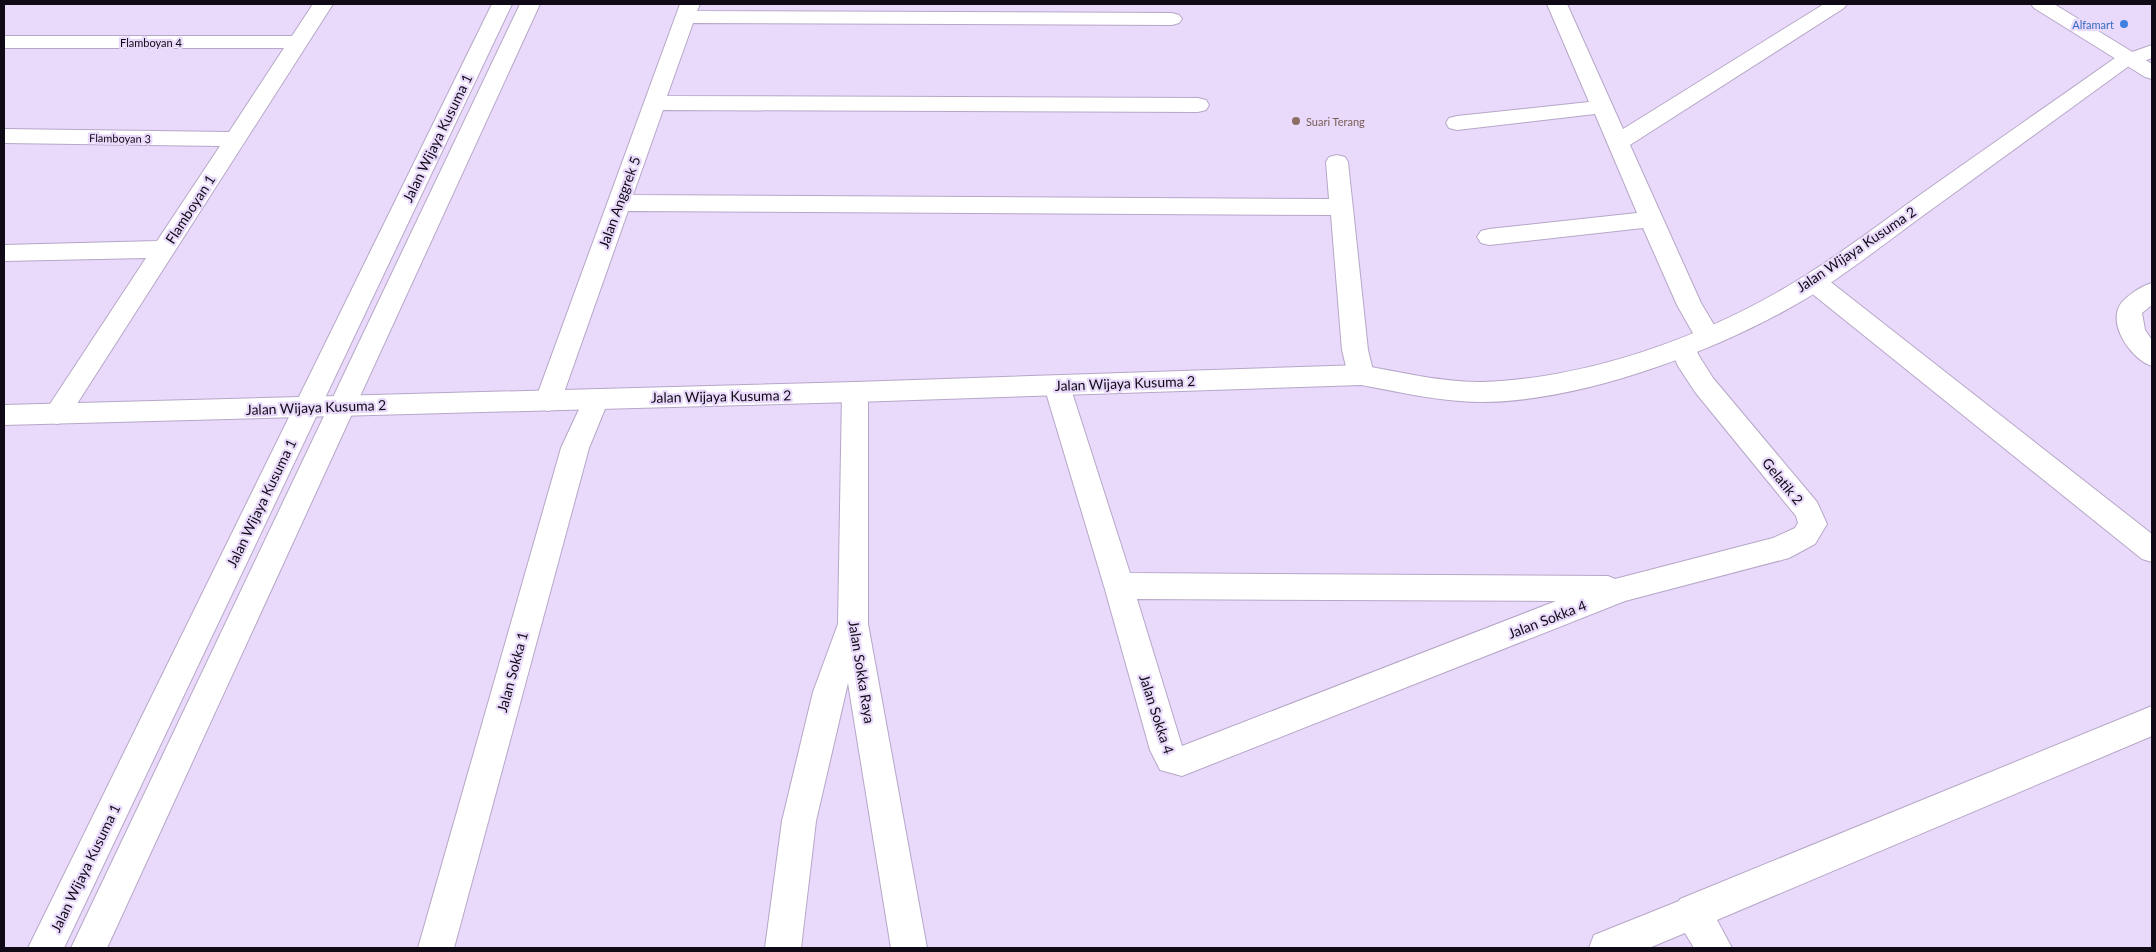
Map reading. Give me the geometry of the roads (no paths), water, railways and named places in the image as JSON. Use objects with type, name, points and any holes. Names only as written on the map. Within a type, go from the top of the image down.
[{"type":"street","name":"Flamboyan 1","points":[[57,414],[324,4]]},
{"type":"street","name":"Jalan Wijaya Kusuma 1","points":[[46,948],[502,4]]},
{"type":"street","name":"Jalan Wijaya Kusuma 1","points":[[89,948],[530,4]]},
{"type":"street","points":[[1581,4],[1559,9],[1688,305],[1707,335]]},
{"type":"street","points":[[1618,142],[1837,4]]},
{"type":"street","points":[[2041,4],[2141,55],[2152,73]]},
{"type":"street","points":[[687,10],[1172,19]]},
{"type":"street","name":"Jalan Anggrek 5","points":[[548,401],[687,10]]},
{"type":"street","name":"Flamboyan 4","points":[[4,42],[299,42]]},
{"type":"street","name":"Jalan Wijaya Kusuma 2","points":[[4,415],[855,392],[1361,375],[1420,386],[1481,392],[1530,388],[1602,374],[1682,348],[1707,335],[1753,316],[1814,282],[2122,62],[2141,55]]},
{"type":"street","points":[[654,103],[1198,105]]},
{"type":"street","points":[[1457,123],[1602,107]]},
{"type":"street","name":"Flamboyan 3","points":[[4,136],[236,139]]},
{"type":"street","points":[[1337,162],[1355,350],[1361,375]]},
{"type":"street","points":[[618,203],[1340,207]]},
{"type":"street","points":[[1490,237],[1652,219]]},
{"type":"street","points":[[4,253],[164,249]]},
{"type":"street","points":[[1814,282],[2152,550]]},
{"type":"street","points":[[2152,292],[2130,310],[2129,324],[2139,343],[2152,356]]},
{"type":"street","name":"Gelatik 2","points":[[1622,589],[1779,549],[1805,536],[1813,524],[1807,510],[1704,385],[1682,348]]},
{"type":"street","name":"Jalan Sokka 4","points":[[1056,386],[1119,586],[1166,750],[1171,759],[1182,761],[1622,589]]},
{"type":"street","name":"Jalan Sokka Raya","points":[[855,392],[853,624],[909,948]]},
{"type":"street","name":"Jalan Sokka 1","points":[[436,948],[575,448],[596,399]]},
{"type":"street","name":"Jalan Sokka 4","points":[[1119,586],[1622,589]]},
{"type":"street","points":[[783,948],[799,821],[829,692],[853,624]]},
{"type":"street","points":[[1607,948],[2152,720]]},
{"type":"street","points":[[1692,911],[1714,948]]},
{"type":"place","name":"Alfamart","points":[[2124,24]]},
{"type":"place","name":"Suari Terang","points":[[1296,121]]}]
